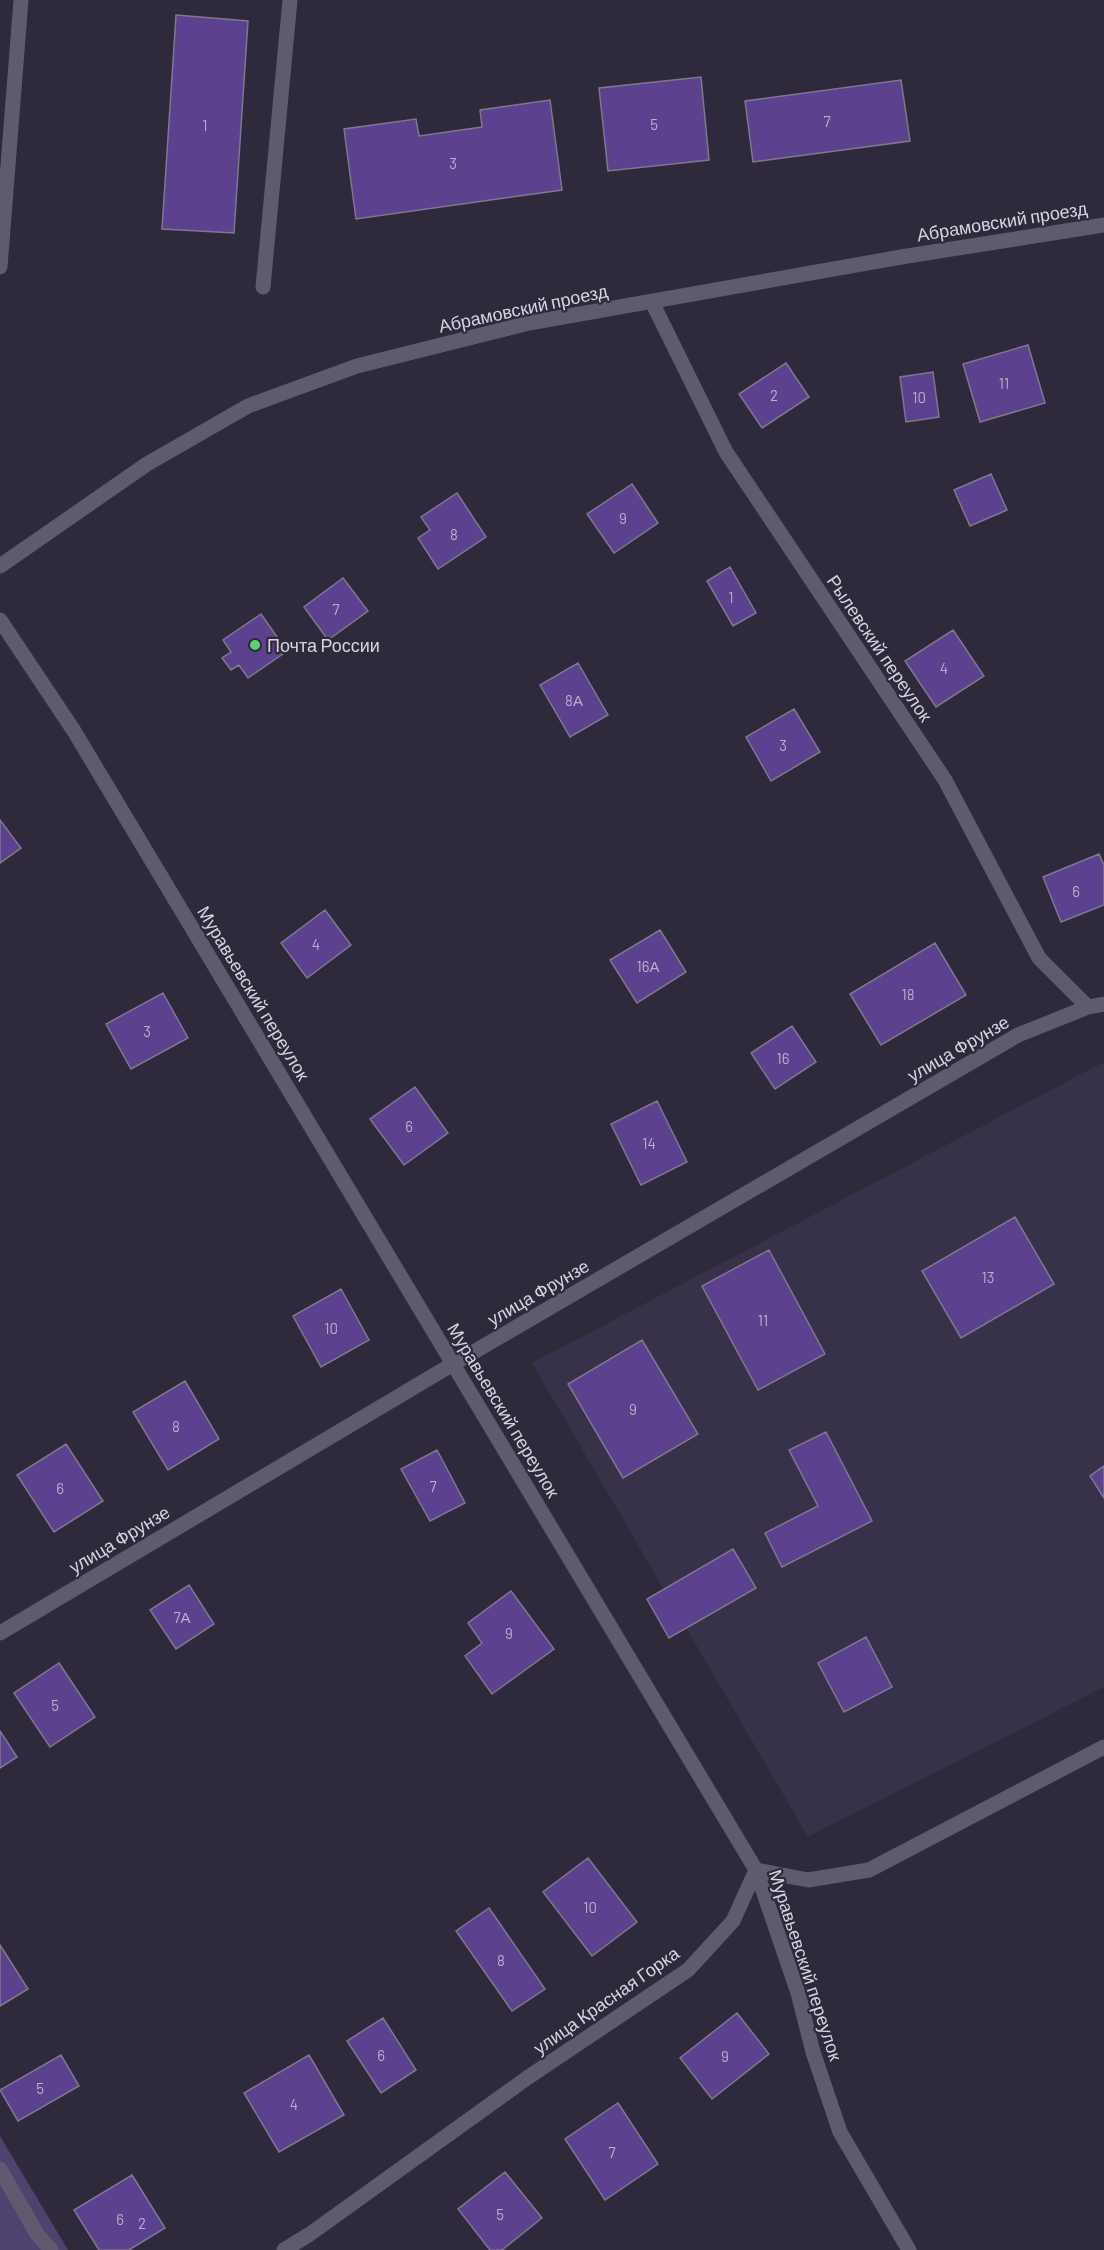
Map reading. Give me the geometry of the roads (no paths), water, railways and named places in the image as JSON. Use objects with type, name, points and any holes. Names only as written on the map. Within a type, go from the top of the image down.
[{"type":"street","points":[[0,267],[21,0]]},
{"type":"street","points":[[262,287],[290,0]]},
{"type":"street","name":"Абрамовский проезд","points":[[0,566],[147,464],[248,406],[369,363],[529,323],[901,257],[1104,225]]},
{"type":"street","name":"Рылевский переулок","points":[[652,302],[726,452],[945,780],[1039,958],[1088,1007]]},
{"type":"street","name":"Муравьевский переулок","points":[[0,620],[81,741],[756,1870],[798,1994],[813,2052],[840,2132],[909,2250]]},
{"type":"street","name":"улица Фрунзе","points":[[0,1633],[453,1364],[1018,1035],[1088,1007],[1104,1004]]},
{"type":"street","points":[[756,1870],[807,1881],[869,1870],[1104,1747]]},
{"type":"street","name":"улица Красная Горка","points":[[284,2250],[310,2234],[527,2078],[688,1970],[733,1920],[756,1870]]},
{"type":"street","points":[[0,2169],[38,2234],[51,2250]]},
{"type":"place","name":"Почта России","points":[[255,645]]}]
